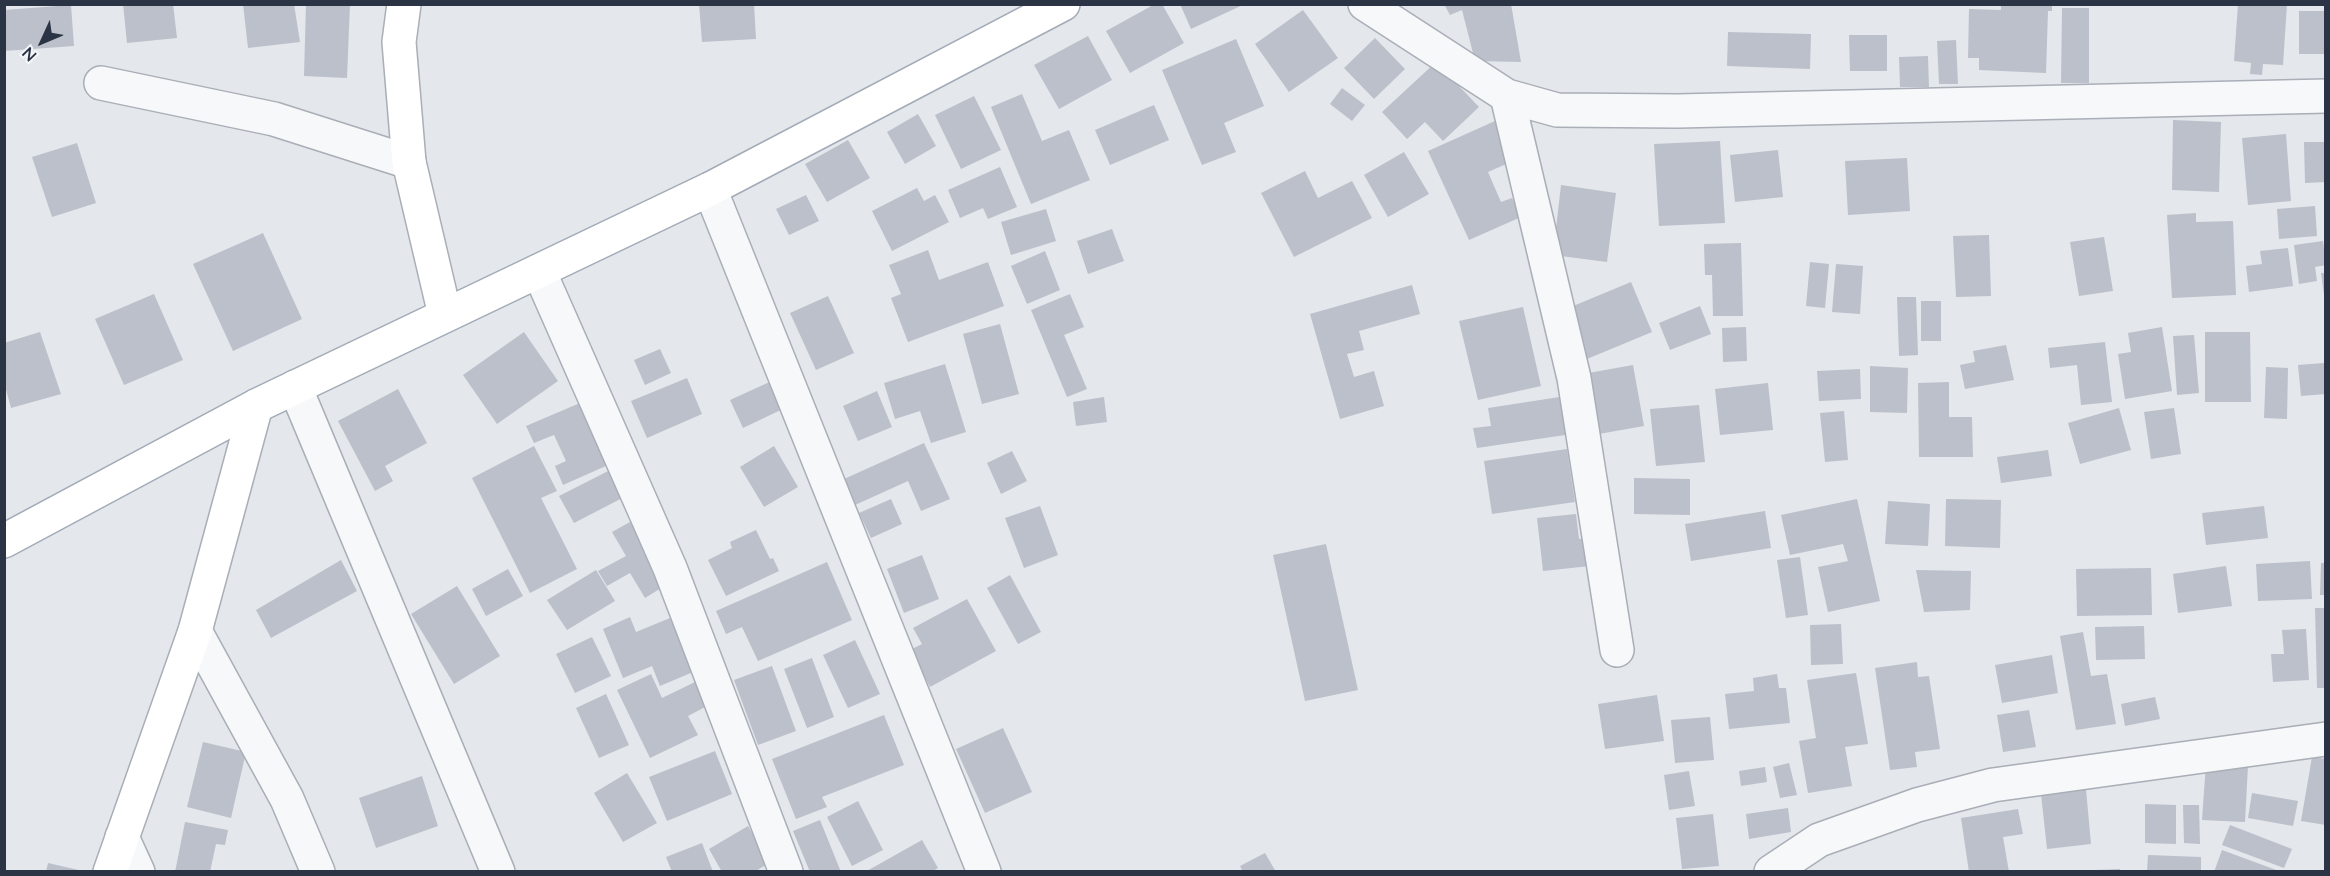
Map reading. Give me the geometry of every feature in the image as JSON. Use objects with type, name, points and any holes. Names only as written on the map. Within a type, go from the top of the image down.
[{"type":"main road","points":[[404,4],[399,42],[409,162],[445,315]]},
{"type":"main road","points":[[4,540],[256,406],[710,189],[1063,4]]},
{"type":"main road","points":[[110,872],[195,631],[256,406]]},
{"type":"street","points":[[1365,4],[1507,96],[1557,110],[1678,111],[2325,96]]},
{"type":"street","points":[[101,83],[274,119],[409,162]]},
{"type":"street","points":[[1507,96],[1574,378],[1617,650]]},
{"type":"street","points":[[710,189],[984,872]]},
{"type":"street","points":[[539,271],[670,568],[786,872]]},
{"type":"street","points":[[295,387],[498,872]]},
{"type":"street","points":[[195,631],[286,798],[318,872]]},
{"type":"street","points":[[1771,872],[1819,840],[1917,805],[1993,785],[2325,739]]},
{"type":"street","points":[[122,837],[138,872]]},
{"type":"building","points":[[123,4],[173,4],[177,38],[127,43]]},
{"type":"building","points":[[243,4],[294,4],[300,42],[248,48]]},
{"type":"building","points":[[306,4],[350,4],[347,78],[304,76]]},
{"type":"building","points":[[699,4],[754,4],[756,39],[702,42]]},
{"type":"building","points":[[1155,4],[1162,4],[1184,43],[1130,73],[1106,31]]},
{"type":"building","points":[[1180,4],[1245,4],[1191,29]]},
{"type":"building","points":[[1444,4],[1511,4],[1521,62],[1475,61],[1462,10],[1450,15]]},
{"type":"building","points":[[2001,4],[2052,4],[2052,11],[2048,11],[2046,73],[1979,70],[1979,58],[1968,58],[1969,9],[2001,10]]},
{"type":"building","points":[[2238,4],[2287,4],[2283,65],[2263,64],[2262,75],[2250,74],[2251,63],[2234,61]]},
{"type":"building","points":[[71,5],[74,46],[4,51],[4,10]]},
{"type":"building","points":[[2062,8],[2089,8],[2089,83],[2061,83]]},
{"type":"building","points":[[1303,10],[1338,58],[1289,92],[1255,44]]},
{"type":"building","points":[[2299,11],[2326,11],[2326,54],[2299,54]]},
{"type":"building","points":[[1728,32],[1811,34],[1810,69],[1727,66]]},
{"type":"building","points":[[1849,35],[1887,35],[1887,71],[1850,71]]},
{"type":"building","points":[[1088,36],[1112,80],[1059,109],[1034,65]]},
{"type":"building","points":[[1375,38],[1405,69],[1374,99],[1344,68]]},
{"type":"building","points":[[1236,39],[1264,106],[1224,123],[1236,152],[1202,165],[1162,70]]},
{"type":"building","points":[[1956,40],[1958,84],[1939,84],[1937,41]]},
{"type":"building","points":[[1928,56],[1929,87],[1900,87],[1899,57]]},
{"type":"building","points":[[1436,62],[1479,107],[1443,141],[1425,122],[1407,139],[1382,112]]},
{"type":"building","points":[[1342,88],[1365,105],[1352,121],[1330,104]]},
{"type":"building","points":[[1022,94],[1042,141],[1069,130],[1090,180],[1031,204],[991,107]]},
{"type":"building","points":[[974,96],[1001,150],[961,169],[935,115]]},
{"type":"building","points":[[1154,105],[1169,140],[1110,165],[1095,130]]},
{"type":"building","points":[[918,114],[936,146],[905,164],[887,132]]},
{"type":"building","points":[[2173,120],[2221,122],[2219,192],[2172,190]]},
{"type":"building","points":[[1495,121],[1513,161],[1488,172],[1501,202],[1512,198],[1521,217],[1469,240],[1428,151]]},
{"type":"building","points":[[2286,134],[2291,201],[2248,205],[2242,138]]},
{"type":"building","points":[[848,140],[870,178],[827,202],[805,164]]},
{"type":"building","points":[[1720,141],[1725,223],[1659,226],[1654,144]]},
{"type":"building","points":[[2304,142],[2326,142],[2326,182],[2305,183]]},
{"type":"building","points":[[77,143],[96,203],[52,217],[32,157]]},
{"type":"building","points":[[1778,150],[1783,197],[1735,202],[1730,155]]},
{"type":"building","points":[[1404,152],[1429,194],[1388,217],[1364,175]]},
{"type":"building","points":[[1907,158],[1910,211],[1848,215],[1845,161]]},
{"type":"building","points":[[1000,167],[1017,207],[988,219],[983,208],[960,218],[948,190]]},
{"type":"building","points":[[1305,171],[1318,198],[1352,181],[1372,218],[1294,257],[1261,193]]},
{"type":"building","points":[[1561,185],[1616,193],[1607,262],[1553,255]]},
{"type":"building","points":[[917,188],[924,201],[935,195],[949,222],[892,251],[872,211]]},
{"type":"building","points":[[806,195],[819,221],[789,235],[776,209]]},
{"type":"building","points":[[2315,206],[2317,236],[2279,239],[2277,209]]},
{"type":"building","points":[[1046,209],[1056,241],[1011,255],[1001,222]]},
{"type":"building","points":[[2196,213],[2196,222],[2233,221],[2236,295],[2172,298],[2167,215]]},
{"type":"building","points":[[1112,229],[1124,261],[1088,274],[1077,241]]},
{"type":"building","points":[[263,233],[302,319],[233,351],[193,264]]},
{"type":"building","points":[[1989,235],[1991,296],[1956,297],[1953,236]]},
{"type":"building","points":[[2104,237],[2113,291],[2079,296],[2070,242]]},
{"type":"building","points":[[2323,241],[2326,265],[2315,267],[2317,281],[2299,284],[2294,245]]},
{"type":"building","points":[[1741,243],[1743,316],[1713,316],[1712,275],[1705,275],[1704,244]]},
{"type":"building","points":[[2288,248],[2293,286],[2249,292],[2246,266],[2262,264],[2260,251]]},
{"type":"building","points":[[928,250],[939,280],[988,262],[1004,306],[908,342],[891,298],[901,294],[889,265]]},
{"type":"building","points":[[1045,251],[1060,290],[1027,304],[1011,266]]},
{"type":"building","points":[[1810,262],[1829,264],[1825,308],[1806,306]]},
{"type":"building","points":[[1836,264],[1863,266],[1860,314],[1832,312]]},
{"type":"building","points":[[2321,273],[2326,273],[2326,295],[2324,295]]},
{"type":"building","points":[[1631,282],[1652,332],[1587,359],[1566,309]]},
{"type":"building","points":[[1412,285],[1420,314],[1359,331],[1364,350],[1347,354],[1354,377],[1374,371],[1384,406],[1340,419],[1310,314]]},
{"type":"building","points":[[154,294],[183,360],[124,385],[95,319]]},
{"type":"building","points":[[1070,294],[1084,327],[1064,335],[1087,389],[1067,397],[1031,310]]},
{"type":"building","points":[[828,296],[854,353],[816,370],[790,313]]},
{"type":"building","points":[[1897,297],[1916,297],[1918,355],[1899,356]]},
{"type":"building","points":[[1921,301],[1941,301],[1941,341],[1921,341]]},
{"type":"building","points":[[1700,306],[1711,334],[1670,350],[1659,323]]},
{"type":"building","points":[[1523,307],[1541,386],[1478,400],[1459,321]]},
{"type":"building","points":[[1000,324],[1019,394],[982,404],[963,334]]},
{"type":"building","points":[[1746,327],[1747,361],[1723,362],[1722,328]]},
{"type":"building","points":[[2162,327],[2172,391],[2125,399],[2118,354],[2131,352],[2128,333]]},
{"type":"building","points":[[40,332],[61,394],[11,408],[4,382],[4,343]]},
{"type":"building","points":[[524,332],[558,381],[497,424],[463,375]]},
{"type":"building","points":[[2205,332],[2250,332],[2251,402],[2205,402]]},
{"type":"building","points":[[2194,335],[2199,393],[2177,395],[2173,336]]},
{"type":"building","points":[[2105,342],[2112,402],[2081,405],[2077,365],[2050,368],[2048,348]]},
{"type":"building","points":[[2006,345],[2014,380],[1965,389],[1960,365],[1975,362],[1973,351]]},
{"type":"building","points":[[660,349],[671,373],[645,385],[634,360]]},
{"type":"building","points":[[2324,363],[2326,394],[2301,396],[2298,365]]},
{"type":"building","points":[[945,364],[966,432],[931,443],[920,411],[895,419],[884,383]]},
{"type":"building","points":[[1633,365],[1644,426],[1593,435],[1583,374]]},
{"type":"building","points":[[1870,366],[1908,368],[1907,413],[1870,412]]},
{"type":"building","points":[[2266,367],[2288,368],[2287,419],[2264,418]]},
{"type":"building","points":[[1860,369],[1861,399],[1819,401],[1817,371]]},
{"type":"building","points":[[687,378],[702,414],[647,438],[631,401]]},
{"type":"building","points":[[774,380],[787,407],[743,428],[730,400]]},
{"type":"building","points":[[1949,382],[1949,417],[1972,417],[1973,457],[1919,457],[1918,383]]},
{"type":"building","points":[[1768,383],[1773,430],[1720,435],[1715,389]]},
{"type":"building","points":[[398,389],[427,443],[385,466],[393,481],[375,491],[338,421]]},
{"type":"building","points":[[877,391],[892,427],[858,441],[843,406]]},
{"type":"building","points":[[1566,396],[1572,434],[1477,448],[1473,428],[1491,426],[1488,408]]},
{"type":"building","points":[[1104,397],[1107,422],[1076,426],[1073,402]]},
{"type":"building","points":[[580,403],[608,465],[563,485],[555,466],[566,461],[554,435],[534,443],[526,426]]},
{"type":"building","points":[[1699,405],[1705,462],[1656,466],[1650,409]]},
{"type":"building","points":[[2119,408],[2131,450],[2080,464],[2068,423]]},
{"type":"building","points":[[2174,408],[2181,454],[2151,459],[2144,412]]},
{"type":"building","points":[[1844,411],[1848,460],[1825,462],[1820,413]]},
{"type":"building","points":[[924,443],[950,499],[921,511],[908,481],[855,505],[844,479]]},
{"type":"building","points":[[534,446],[557,491],[541,498],[577,569],[530,593],[472,478]]},
{"type":"building","points":[[774,446],[798,487],[764,507],[740,467]]},
{"type":"building","points":[[1567,449],[1575,502],[1492,514],[1484,461]]},
{"type":"building","points":[[2048,450],[2052,476],[2001,483],[1997,457]]},
{"type":"building","points":[[1012,451],[1027,481],[1001,494],[987,463]]},
{"type":"building","points":[[616,467],[630,494],[574,523],[559,496]]},
{"type":"building","points":[[1634,478],[1690,479],[1690,515],[1634,514]]},
{"type":"building","points":[[891,499],[902,524],[871,538],[859,513]]},
{"type":"building","points":[[1857,499],[1880,601],[1828,612],[1818,567],[1848,561],[1843,544],[1790,555],[1781,515]]},
{"type":"building","points":[[1946,499],[2001,500],[2000,548],[1945,546]]},
{"type":"building","points":[[1888,501],[1930,504],[1928,546],[1885,544]]},
{"type":"building","points":[[1040,506],[1058,555],[1024,568],[1005,518]]},
{"type":"building","points":[[2264,506],[2268,538],[2206,545],[2202,513]]},
{"type":"building","points":[[1765,511],[1771,548],[1691,561],[1685,524]]},
{"type":"building","points":[[1576,514],[1579,539],[1586,538],[1590,566],[1543,571],[1537,518]]},
{"type":"building","points":[[630,522],[666,585],[645,598],[630,573],[607,586],[598,571],[626,556],[612,532]]},
{"type":"building","points":[[756,530],[770,559],[773,558],[779,571],[726,596],[708,560],[732,548],[730,542]]},
{"type":"building","points":[[1326,544],[1358,690],[1305,701],[1273,555]]},
{"type":"building","points":[[922,555],[939,599],[904,613],[887,569]]},
{"type":"building","points":[[1800,557],[1808,615],[1786,618],[1777,560]]},
{"type":"building","points":[[341,560],[357,591],[271,638],[256,610]]},
{"type":"building","points":[[2310,561],[2312,599],[2258,601],[2256,564]]},
{"type":"building","points":[[827,562],[852,620],[758,661],[742,627],[726,634],[716,611]]},
{"type":"building","points":[[2321,563],[2326,563],[2326,595],[2320,595]]},
{"type":"building","points":[[2226,566],[2232,606],[2178,613],[2173,574]]},
{"type":"building","points":[[2151,568],[2152,615],[2077,616],[2076,569]]},
{"type":"building","points":[[508,569],[523,596],[486,616],[472,589]]},
{"type":"building","points":[[596,570],[615,601],[567,630],[547,600]]},
{"type":"building","points":[[1916,570],[1971,571],[1970,610],[1924,612]]},
{"type":"building","points":[[1010,575],[1041,632],[1018,644],[987,588]]},
{"type":"building","points":[[457,586],[500,656],[454,684],[411,614]]},
{"type":"building","points":[[967,599],[996,651],[930,687],[910,650],[922,644],[913,628]]},
{"type":"building","points":[[2315,608],[2326,608],[2326,688],[2317,688]]},
{"type":"building","points":[[630,617],[636,632],[670,618],[693,672],[660,686],[652,666],[623,678],[603,629]]},
{"type":"building","points":[[1841,624],[1843,664],[1811,665],[1810,625]]},
{"type":"building","points":[[2144,626],[2145,659],[2096,660],[2095,627]]},
{"type":"building","points":[[2306,629],[2309,680],[2273,682],[2271,654],[2284,654],[2282,630]]},
{"type":"building","points":[[2083,632],[2091,676],[2107,674],[2116,724],[2076,730],[2060,636]]},
{"type":"building","points":[[592,637],[611,676],[575,693],[556,654]]},
{"type":"building","points":[[855,640],[880,694],[848,708],[823,655]]},
{"type":"building","points":[[2052,655],[2058,693],[2002,703],[1995,665]]},
{"type":"building","points":[[812,658],[834,717],[807,728],[784,669]]},
{"type":"building","points":[[1917,662],[1918,677],[1929,676],[1940,749],[1915,752],[1917,767],[1890,770],[1875,668]]},
{"type":"building","points":[[772,666],[796,731],[758,745],[734,680]]},
{"type":"building","points":[[1856,673],[1868,744],[1845,747],[1852,786],[1808,793],[1799,741],[1816,738],[1807,680]]},
{"type":"building","points":[[651,674],[662,698],[695,682],[707,706],[688,716],[698,735],[650,758],[617,690]]},
{"type":"building","points":[[1777,674],[1779,688],[1786,688],[1790,723],[1729,729],[1725,694],[1754,691],[1753,678]]},
{"type":"building","points":[[606,694],[629,745],[599,758],[576,708]]},
{"type":"building","points":[[1657,695],[1664,741],[1605,749],[1598,704]]},
{"type":"building","points":[[2155,697],[2160,719],[2125,726],[2121,704]]},
{"type":"building","points":[[2029,710],[2036,747],[2003,752],[1997,715]]},
{"type":"building","points":[[884,715],[904,765],[822,797],[827,807],[796,819],[772,759]]},
{"type":"building","points":[[1710,717],[1714,760],[1675,763],[1671,720]]},
{"type":"building","points":[[1003,728],[1032,792],[985,813],[956,749]]},
{"type":"building","points":[[203,742],[246,752],[231,818],[187,807]]},
{"type":"building","points":[[715,751],[732,794],[667,821],[649,777]]},
{"type":"building","points":[[2312,757],[2326,759],[2326,825],[2301,821]]},
{"type":"building","points":[[1789,763],[1797,795],[1780,798],[1773,767]]},
{"type":"building","points":[[2206,763],[2248,766],[2245,822],[2202,820]]},
{"type":"building","points":[[1765,767],[1767,782],[1741,786],[1739,771]]},
{"type":"building","points":[[1689,771],[1695,806],[1669,810],[1664,775]]},
{"type":"building","points":[[627,773],[657,823],[623,842],[594,793]]},
{"type":"building","points":[[422,776],[438,826],[376,848],[359,798]]},
{"type":"building","points":[[2086,789],[2091,844],[2047,849],[2041,794]]},
{"type":"building","points":[[2252,793],[2298,801],[2293,826],[2248,818]]},
{"type":"building","points":[[858,801],[883,850],[852,866],[827,817]]},
{"type":"building","points":[[2145,804],[2176,805],[2176,844],[2145,843]]},
{"type":"building","points":[[2183,805],[2199,805],[2200,844],[2184,843]]},
{"type":"building","points":[[1788,808],[1791,832],[1749,839],[1746,814]]},
{"type":"building","points":[[2018,809],[2023,834],[2003,837],[2009,872],[1969,872],[1961,818]]},
{"type":"building","points":[[1713,814],[1719,866],[1682,869],[1676,818]]},
{"type":"building","points":[[820,820],[841,872],[810,872],[793,831]]},
{"type":"building","points":[[185,822],[228,830],[225,845],[216,844],[210,872],[175,872]]},
{"type":"building","points":[[2230,825],[2292,849],[2284,868],[2222,845]]},
{"type":"building","points":[[748,826],[769,863],[754,872],[722,872],[709,849]]},
{"type":"building","points":[[922,840],[938,868],[931,872],[865,872]]},
{"type":"building","points":[[702,843],[713,872],[672,872],[666,857]]},
{"type":"building","points":[[2222,850],[2279,871],[2279,872],[2214,872]]},
{"type":"building","points":[[1265,853],[1276,872],[1243,872],[1240,866]]},
{"type":"building","points":[[2148,855],[2201,857],[2201,872],[2147,872]]},
{"type":"building","points":[[48,863],[83,871],[83,872],[46,872]]},
{"type":"building","points":[[2120,869],[2120,872],[2095,872],[2095,870]]}]
